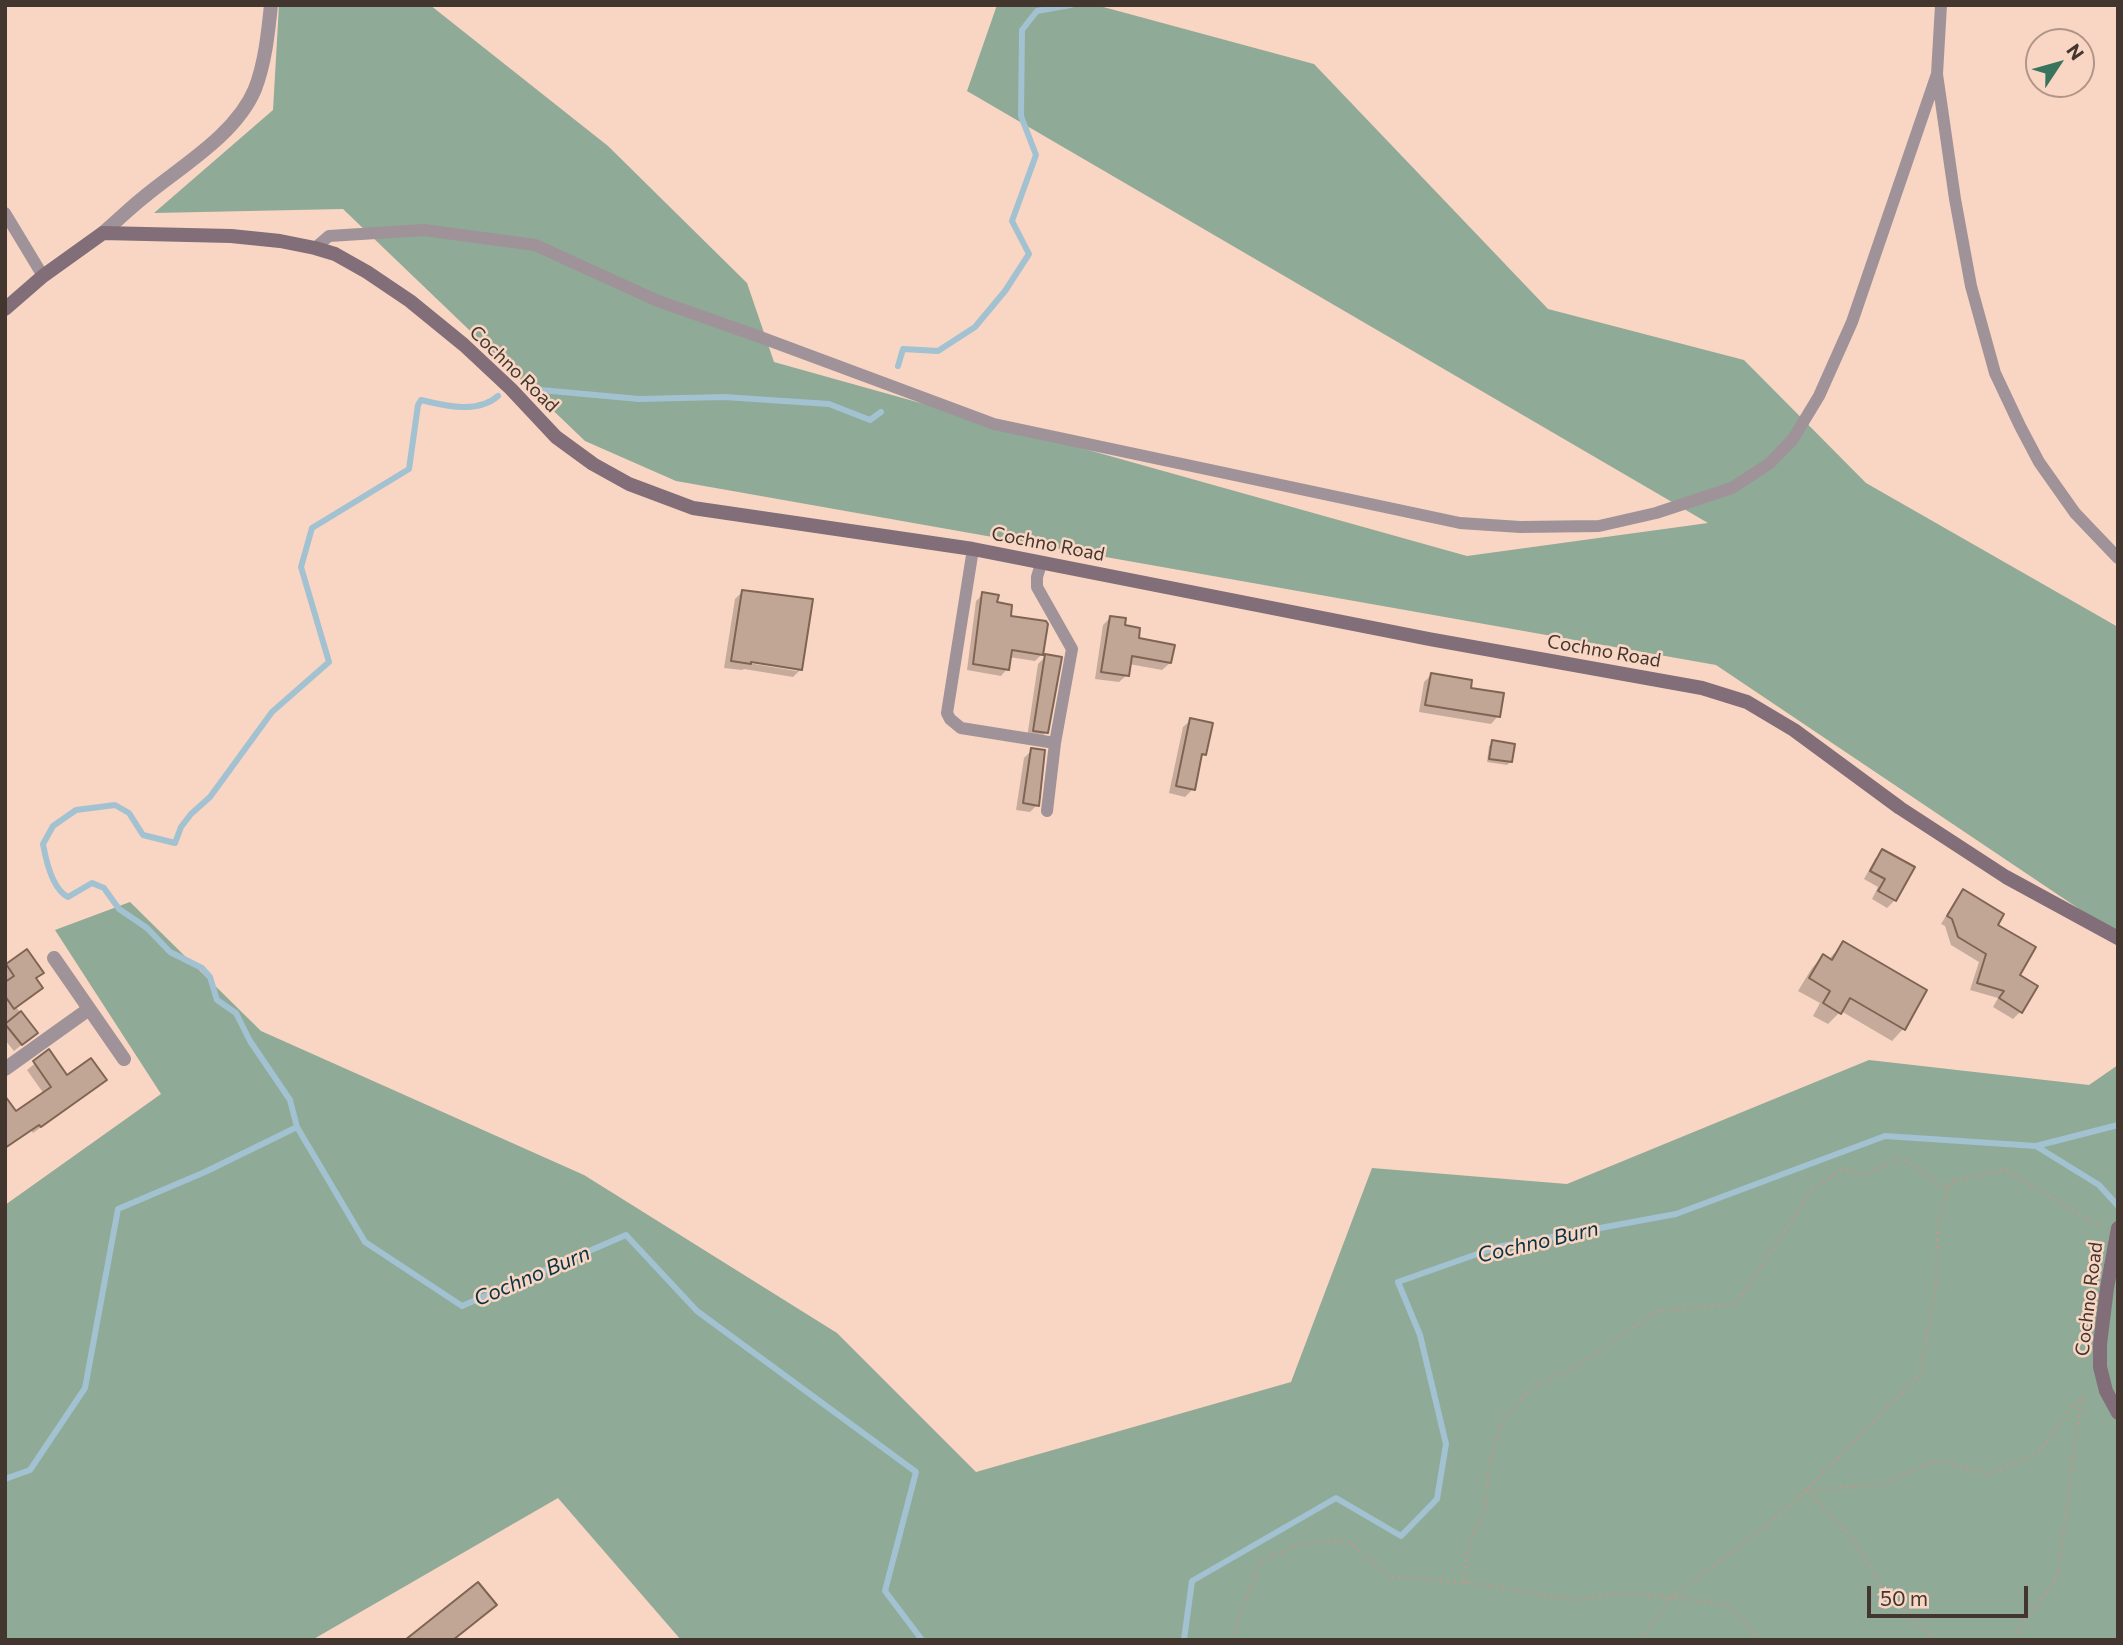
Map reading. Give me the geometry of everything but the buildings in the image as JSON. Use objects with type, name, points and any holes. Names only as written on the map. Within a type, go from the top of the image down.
[{"type":"street","points":[[5,309],[43,276],[103,233],[141,199],[207,148],[229,126],[254,92],[262,67],[271,5]]},
{"type":"street","name":"Cochno Road","points":[[103,233],[231,236],[280,241],[335,254],[410,301],[464,345],[511,389],[556,437],[593,464],[629,484],[693,508],[973,549],[1429,639],[1702,688],[1747,702],[1794,730],[1900,808],[2006,877],[2118,938]]},
{"type":"street","points":[[54,958],[124,1059]]},
{"type":"street","points":[[5,1069],[89,1009]]},
{"type":"street","name":"Cochno Road","points":[[2117,1229],[2100,1344],[2100,1367],[2106,1391],[2118,1413]]},
{"type":"lane","points":[[1941,5],[1937,74],[1955,199],[1971,286],[1995,373],[2039,461],[2075,513],[2118,558]]},
{"type":"lane","points":[[315,248],[328,236],[424,230],[535,245],[658,301],[994,424],[1460,523],[1520,527],[1599,526],[1656,513],[1732,488],[1770,463],[1793,439],[1819,397],[1852,322],[1937,74]]},
{"type":"lane","points":[[5,213],[43,276]]},
{"type":"lane","points":[[973,549],[947,713],[961,728],[1055,743]]},
{"type":"lane","points":[[1041,564],[1037,587],[1072,649],[1055,743],[1047,811]]},
{"type":"path","points":[[1465,1582],[1467,1550],[1486,1506],[1489,1465],[1502,1422],[1529,1389],[1581,1364],[1655,1312],[1736,1304],[1811,1191],[1842,1169],[1865,1174],[1903,1158],[1948,1190]]},
{"type":"path","points":[[1640,1640],[1671,1597],[1765,1527],[1806,1490],[1920,1374],[1936,1284],[1938,1227],[1950,1182],[2005,1169],[2090,1221],[2117,1229]]},
{"type":"path","points":[[1806,1490],[1883,1484],[1937,1460],[1989,1474],[2040,1452],[2070,1408],[2081,1400],[2106,1391]]},
{"type":"path","points":[[2016,1640],[2018,1629],[2057,1579],[2081,1400]]},
{"type":"path","points":[[1806,1490],[1855,1542],[1881,1587],[1936,1640]]},
{"type":"path","points":[[1233,1640],[1261,1561],[1303,1543],[1346,1540],[1391,1577],[1465,1582],[1571,1600],[1621,1593],[1728,1605],[1760,1640]]},
{"type":"green space","points":[[279,5],[430,5],[608,146],[747,283],[774,362],[1467,556],[1708,523],[967,91],[997,5],[1096,5],[1314,64],[1548,309],[1744,360],[1866,483],[2118,627],[2118,935],[1716,665],[676,481],[585,441],[343,209],[154,213],[273,110]]},
{"type":"green space","points":[[130,902],[261,1031],[584,1175],[837,1333],[976,1472],[1291,1382],[1372,1168],[1567,1184],[1869,1060],[2089,1085],[2118,1065],[2118,1640],[681,1640],[558,1498],[312,1640],[5,1640],[5,1205],[161,1094],[55,930]]},
{"type":"waterway","points":[[898,366],[903,349],[938,351],[975,327],[1005,291],[1029,254],[1012,221],[1036,155],[1021,116],[1022,30],[1037,11],[1071,5]]},
{"type":"waterway","points":[[541,390],[639,399],[724,397],[829,404],[870,420],[881,412]]},
{"type":"waterway","points":[[297,1127],[290,1100],[250,1041],[236,1013],[217,1000],[210,977],[202,968],[170,952],[147,928],[119,909],[104,888],[92,883],[68,897],[62,893],[51,874],[43,844],[53,826],[76,810],[115,805],[129,813],[143,835],[175,843],[181,827],[210,797],[272,712],[329,662],[301,567],[312,528],[409,469],[421,400],[471,407],[490,402],[498,396]]},
{"type":"waterway","name":"Cochno Burn","points":[[1184,1640],[1192,1581],[1336,1498],[1401,1536],[1437,1499],[1446,1444],[1420,1335],[1398,1282],[1497,1247],[1676,1214],[1885,1136],[2036,1146],[2118,1125]]},
{"type":"waterway","name":"Cochno Burn","points":[[5,1479],[30,1470],[85,1388],[118,1209],[205,1172],[297,1127],[365,1242],[462,1306],[626,1235],[697,1311],[916,1472],[885,1591],[922,1640]]},
{"type":"waterway","points":[[2036,1146],[2099,1185],[2118,1206]]}]
